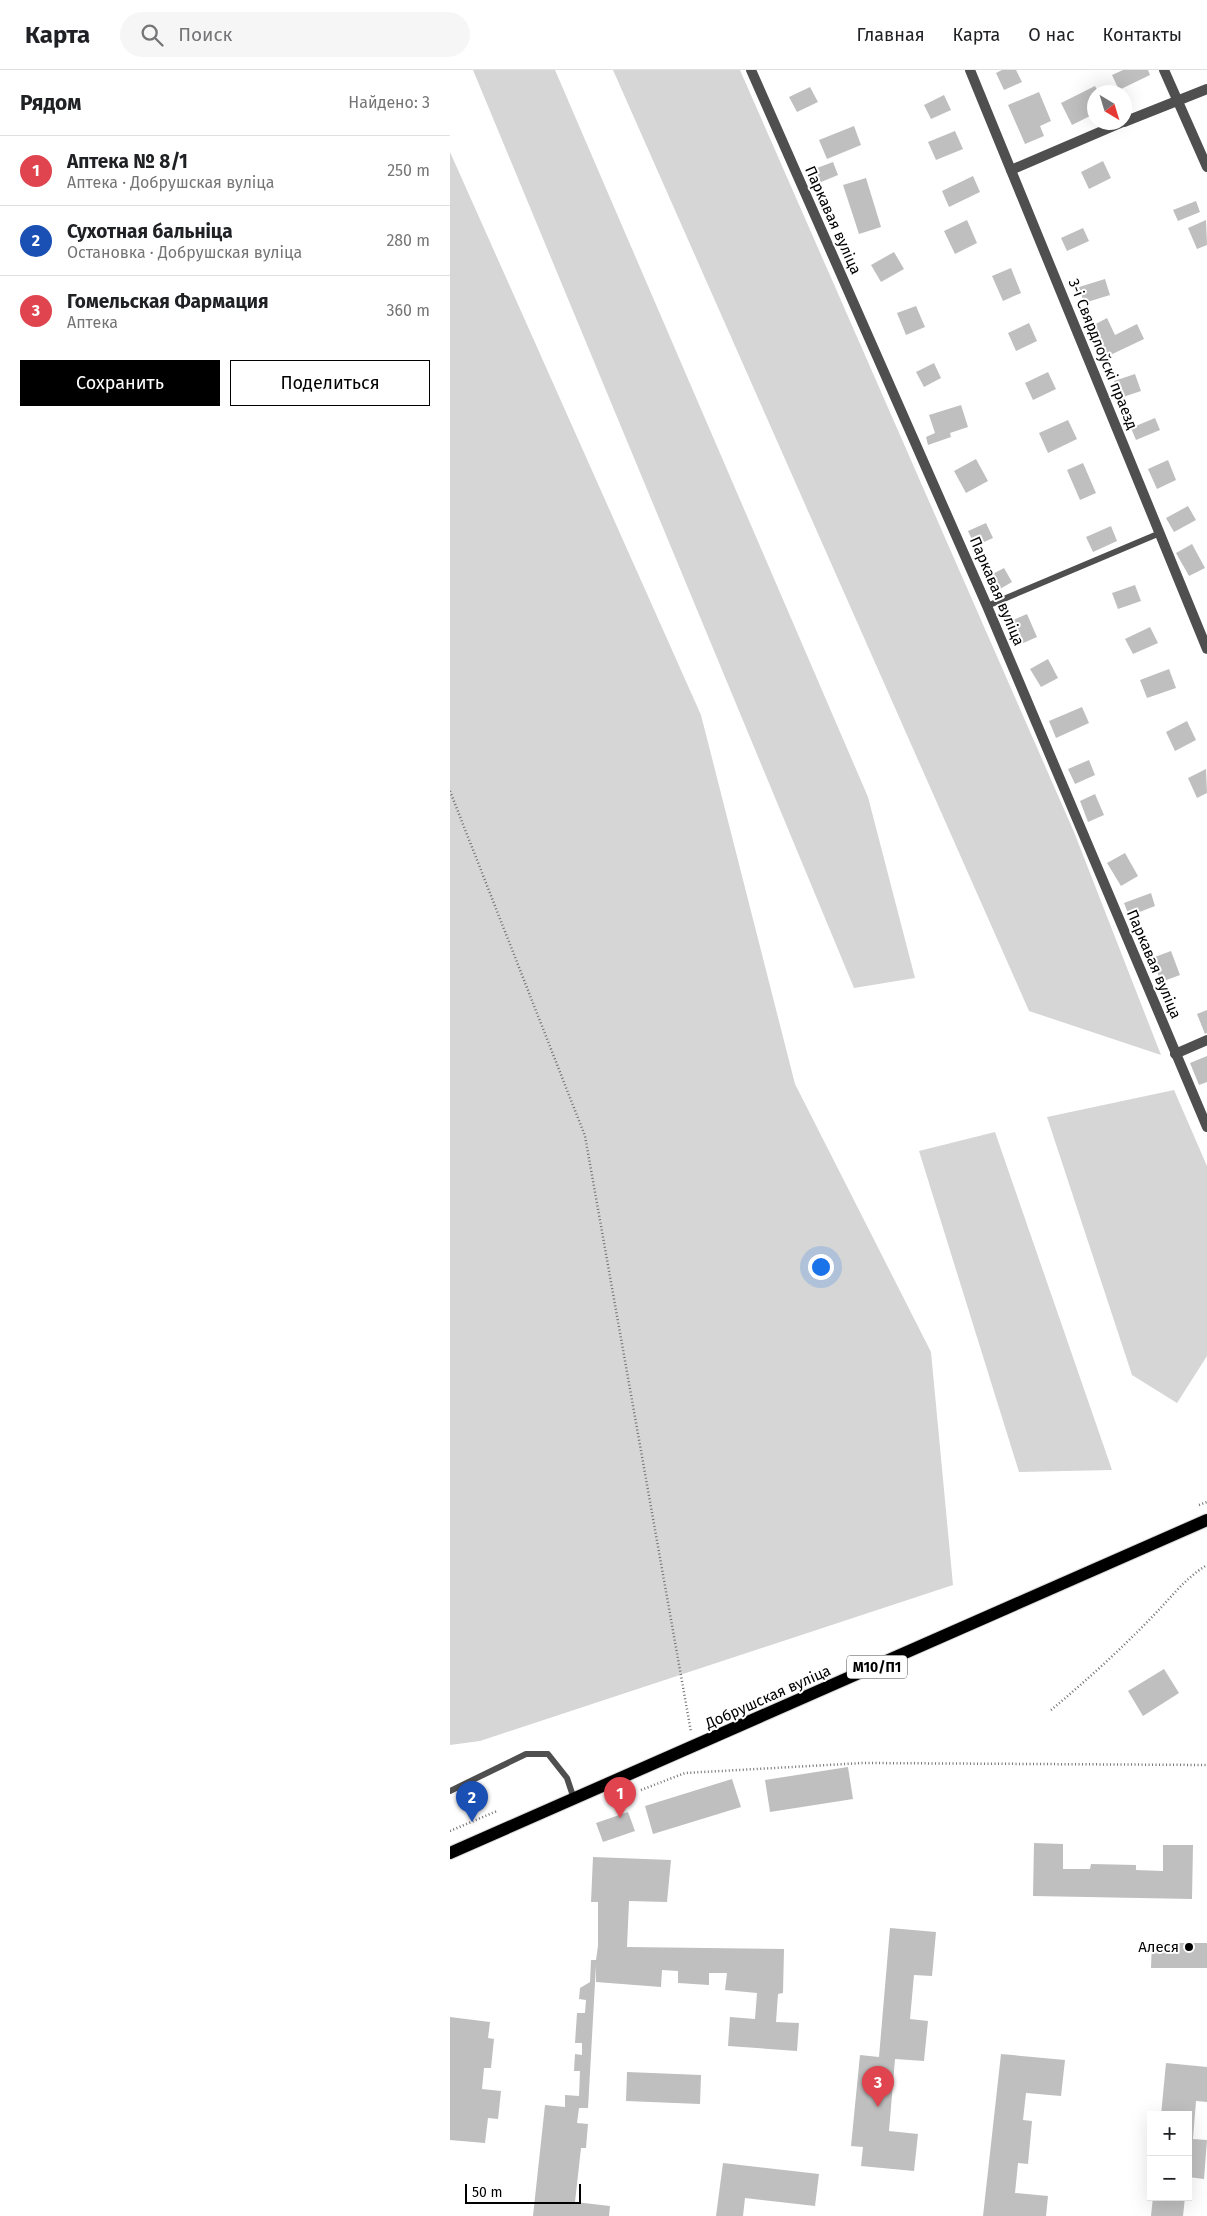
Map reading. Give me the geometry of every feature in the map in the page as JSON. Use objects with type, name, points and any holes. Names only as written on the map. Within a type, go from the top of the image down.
[{"type":"main road","name":"Добрушская вуліца","points":[[450,1853],[694,1748],[1207,1520]]},
{"type":"street","name":"Паркавая вуліца","points":[[750,70],[987,606],[1207,1127]]},
{"type":"street","name":"3-і Свярдлоўскі праезд","points":[[970,70],[1207,649]]},
{"type":"street","points":[[1164,70],[1207,167]]},
{"type":"street","points":[[1132,119],[1207,89]]},
{"type":"street","points":[[1011,170],[1105,130]]},
{"type":"street","points":[[1175,1054],[1207,1040]]},
{"type":"lane","points":[[987,606],[1160,533]]},
{"type":"lane","points":[[450,1791],[526,1754],[548,1754],[567,1778],[574,1799]]},
{"type":"path","points":[[450,791],[585,1136],[694,1748]]},
{"type":"path","points":[[1199,1505],[1207,1502]]},
{"type":"path","points":[[1051,1710],[1085,1681],[1152,1617],[1172,1594],[1207,1564]]},
{"type":"path","points":[[641,1790],[685,1774],[863,1763],[1207,1765]]},
{"type":"path","points":[[450,1831],[497,1811]]},
{"type":"shaded area","points":[[473,70],[555,70],[868,797],[915,978],[854,988]]},
{"type":"shaded area","points":[[613,70],[740,70],[1074,832],[1161,1055],[1029,1011]]},
{"type":"shaded area","points":[[450,152],[701,715],[795,1084],[931,1352],[953,1585],[480,1741],[450,1745]]},
{"type":"shaded area","points":[[1174,1090],[1207,1166],[1207,1356],[1177,1403],[1132,1375],[1047,1117]]},
{"type":"shaded area","points":[[995,1132],[1112,1470],[1019,1472],[919,1151]]},
{"type":"building","points":[[1002,70],[1016,70],[1022,82],[1004,90],[996,73]]},
{"type":"building","points":[[1123,70],[1148,70],[1150,75],[1129,85],[1117,85],[1112,75]]},
{"type":"building","points":[[810,87],[818,102],[797,112],[789,97]]},
{"type":"building","points":[[1087,90],[1087,118],[1072,125],[1061,103]]},
{"type":"building","points":[[1039,92],[1051,121],[1040,126],[1044,136],[1025,144],[1008,105]]},
{"type":"building","points":[[944,95],[951,110],[931,119],[924,105]]},
{"type":"building","points":[[854,126],[861,145],[827,159],[819,140]]},
{"type":"building","points":[[955,131],[963,149],[936,160],[928,142]]},
{"type":"building","points":[[1103,161],[1111,178],[1089,189],[1081,172]]},
{"type":"building","points":[[833,162],[838,175],[814,185],[809,171]]},
{"type":"building","points":[[973,176],[980,192],[949,207],[942,191]]},
{"type":"building","points":[[866,178],[881,227],[859,234],[843,185]]},
{"type":"building","points":[[1196,201],[1200,212],[1178,221],[1173,210]]},
{"type":"building","points":[[967,220],[977,243],[955,254],[944,231]]},
{"type":"building","points":[[1206,220],[1207,245],[1197,249],[1188,228]]},
{"type":"building","points":[[1083,228],[1089,241],[1067,251],[1061,238]]},
{"type":"building","points":[[894,252],[904,269],[881,282],[871,265]]},
{"type":"building","points":[[1011,268],[1021,293],[1003,301],[992,276]]},
{"type":"building","points":[[1105,279],[1110,295],[1084,303],[1079,287]]},
{"type":"building","points":[[916,306],[925,327],[906,335],[897,313]]},
{"type":"building","points":[[1107,318],[1115,335],[1137,324],[1144,339],[1106,357],[1092,326]]},
{"type":"building","points":[[1029,323],[1037,341],[1016,351],[1008,333]]},
{"type":"building","points":[[934,363],[941,378],[924,387],[916,372]]},
{"type":"building","points":[[1048,372],[1056,389],[1033,400],[1025,383]]},
{"type":"building","points":[[1135,374],[1141,391],[1120,398],[1114,381]]},
{"type":"building","points":[[961,405],[968,427],[950,433],[951,437],[928,445],[926,437],[935,433],[929,415]]},
{"type":"building","points":[[1155,418],[1160,430],[1136,440],[1131,428]]},
{"type":"building","points":[[1068,420],[1077,439],[1048,453],[1039,433]]},
{"type":"building","points":[[976,459],[988,481],[966,493],[954,471]]},
{"type":"building","points":[[1168,460],[1176,480],[1157,489],[1148,469]]},
{"type":"building","points":[[1083,463],[1096,493],[1080,500],[1067,470]]},
{"type":"building","points":[[1188,506],[1196,520],[1174,532],[1166,518]]},
{"type":"building","points":[[986,523],[993,538],[975,546],[968,531]]},
{"type":"building","points":[[1111,526],[1117,541],[1093,552],[1086,537]]},
{"type":"building","points":[[1192,544],[1205,568],[1189,576],[1176,553]]},
{"type":"building","points":[[1004,568],[1012,582],[993,593],[985,578]]},
{"type":"building","points":[[1135,585],[1141,601],[1118,609],[1112,593]]},
{"type":"building","points":[[1027,614],[1037,637],[1021,644],[1011,621]]},
{"type":"building","points":[[1150,627],[1158,643],[1133,654],[1125,639]]},
{"type":"building","points":[[1048,659],[1058,678],[1041,687],[1030,669]]},
{"type":"building","points":[[1169,669],[1176,688],[1147,698],[1140,680]]},
{"type":"building","points":[[1082,707],[1089,723],[1056,738],[1049,721]]},
{"type":"building","points":[[1187,721],[1196,740],[1175,751],[1166,732]]},
{"type":"building","points":[[1089,760],[1095,775],[1075,784],[1068,769]]},
{"type":"building","points":[[1206,769],[1207,793],[1197,798],[1188,778]]},
{"type":"building","points":[[1095,794],[1104,815],[1088,822],[1080,801]]},
{"type":"building","points":[[1125,853],[1138,876],[1121,886],[1107,863]]},
{"type":"building","points":[[1151,893],[1155,906],[1129,916],[1124,903]]},
{"type":"building","points":[[1171,951],[1180,975],[1161,982],[1152,958]]},
{"type":"building","points":[[1207,1010],[1207,1033],[1205,1034],[1197,1014]]},
{"type":"building","points":[[1207,1056],[1207,1082],[1199,1085],[1190,1063]]},
{"type":"building","points":[[1164,1669],[1179,1693],[1143,1716],[1128,1691]]},
{"type":"building","points":[[848,1767],[853,1799],[770,1812],[765,1780]]},
{"type":"building","points":[[732,1779],[741,1807],[653,1834],[645,1806]]},
{"type":"building","points":[[628,1812],[635,1831],[603,1842],[596,1823]]},
{"type":"building","points":[[1034,1843],[1063,1844],[1063,1869],[1090,1869],[1091,1864],[1136,1865],[1136,1870],[1163,1871],[1163,1845],[1193,1845],[1192,1899],[1033,1896]]},
{"type":"building","points":[[593,1857],[671,1860],[667,1902],[629,1901],[627,1947],[784,1949],[783,1993],[778,1994],[776,2022],[799,2023],[797,2051],[728,2046],[730,2017],[755,2019],[757,1993],[725,1990],[727,1973],[709,1973],[709,1985],[678,1983],[678,1971],[662,1970],[661,1987],[596,1982],[596,1965],[588,2108],[579,2108],[577,2123],[588,2124],[586,2148],[581,2148],[575,2202],[610,2206],[609,2216],[533,2216],[545,2105],[565,2107],[565,2095],[579,2096],[580,2071],[574,2071],[575,2054],[582,2055],[582,2043],[575,2043],[577,2013],[585,2013],[586,2000],[579,1999],[580,1988],[590,1982],[591,1960],[596,1960],[598,1946],[598,1902],[591,1902]]},
{"type":"building","points":[[890,1928],[936,1932],[932,1976],[914,1975],[910,2019],[928,2021],[924,2061],[895,2059],[889,2131],[918,2134],[914,2171],[861,2166],[863,2147],[851,2146],[860,2055],[879,2057]]},
{"type":"building","points":[[1152,1943],[1207,1943],[1207,1968],[1151,1968]]},
{"type":"building","points":[[450,2017],[490,2022],[488,2038],[494,2039],[491,2068],[484,2068],[482,2089],[501,2091],[498,2119],[488,2118],[485,2143],[450,2140]]},
{"type":"building","points":[[1001,2054],[1065,2060],[1061,2096],[1026,2093],[1023,2120],[1032,2121],[1028,2164],[1018,2163],[1015,2193],[1048,2196],[1046,2216],[983,2216]]},
{"type":"building","points":[[1166,2063],[1207,2067],[1207,2102],[1196,2101],[1193,2139],[1207,2140],[1204,2179],[1192,2178],[1192,2111],[1161,2111]]},
{"type":"building","points":[[627,2072],[701,2075],[700,2104],[626,2101]]},
{"type":"building","points":[[723,2163],[819,2174],[815,2206],[745,2198],[743,2216],[716,2216]]},
{"type":"building","points":[[1153,2201],[1185,2201],[1183,2216],[1151,2216]]},
{"type":"place","name":"Аптека № 8/1","points":[[620,1818]]},
{"type":"place","name":"Сухотная бальніца","points":[[472,1822]]},
{"type":"place","name":"Алеся","points":[[1189,1947]]},
{"type":"place","name":"Гомельская Фармация","points":[[878,2107]]}]
